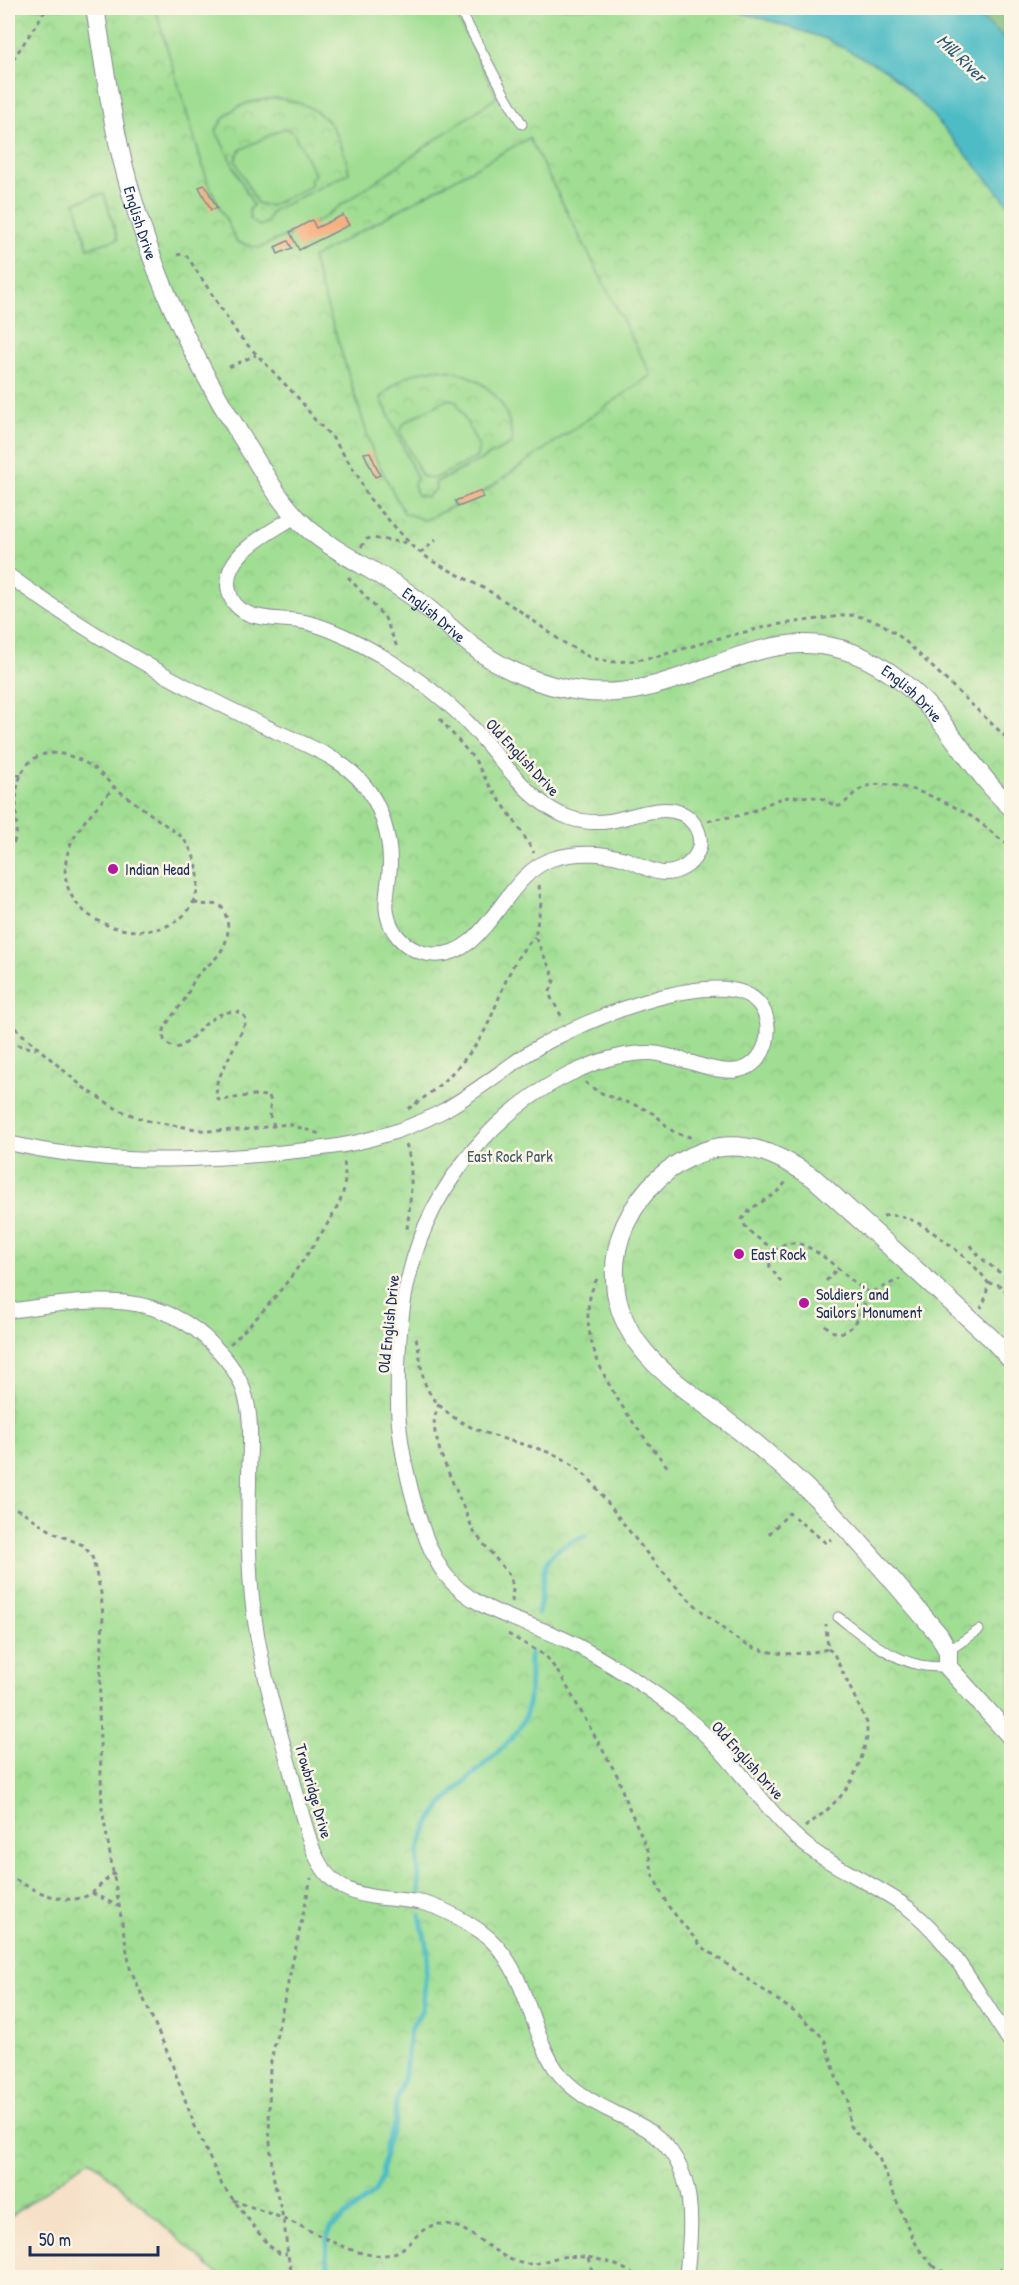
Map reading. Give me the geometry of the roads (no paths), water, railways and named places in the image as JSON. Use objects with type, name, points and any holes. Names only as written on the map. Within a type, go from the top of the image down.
[{"type":"street","name":"English Drive","points":[[95,8],[114,125],[123,165],[144,237],[164,292],[216,396],[295,516],[332,547],[411,595],[490,659],[512,671],[549,685],[585,692],[630,691],[655,685],[736,656],[775,646],[799,644],[820,646],[855,654],[887,671],[920,698],[936,715],[979,774],[1011,808]]},
{"type":"street","name":"English Drive","points":[[104,58],[107,8]]},
{"type":"street","name":"Old English Drive","points":[[8,575],[35,595],[148,666],[318,751],[351,772],[364,784],[374,799],[385,827],[390,861],[385,893],[388,920],[395,932],[411,948],[421,953],[445,955],[465,946],[477,936],[511,892],[540,865],[553,859],[601,855],[627,860],[656,872],[675,872],[691,864],[696,857],[700,839],[695,825],[689,818],[666,810],[609,821],[591,822],[574,820],[553,812],[539,802],[458,713],[403,669],[358,643],[308,622],[254,616],[243,612],[234,604],[229,592],[229,573],[232,565],[248,548],[295,516]]},
{"type":"street","name":"Old English Drive","points":[[8,1143],[66,1154],[137,1161],[227,1158],[336,1146],[401,1130],[435,1115],[466,1098],[517,1061],[552,1040],[611,1014],[655,999],[703,989],[734,990],[756,1001],[766,1020],[768,1035],[764,1048],[747,1066],[733,1071],[717,1071],[674,1056],[657,1053],[617,1056],[576,1071],[555,1082],[504,1119],[463,1164],[431,1216],[411,1269],[402,1312],[398,1369],[399,1436],[420,1521],[432,1553],[446,1576],[477,1602],[507,1618],[568,1641],[664,1700],[717,1746],[795,1836],[817,1855],[889,1895],[926,1923],[960,1965],[1011,2044]]},
{"type":"street","points":[[1011,1361],[991,1338],[806,1172],[770,1153],[734,1146],[709,1149],[667,1170],[635,1203],[616,1249],[614,1265],[617,1297],[623,1318],[644,1353],[682,1388],[760,1446],[806,1488],[939,1635],[948,1659],[1011,1738]]},
{"type":"street","name":"Trowbridge Drive","points":[[8,1311],[109,1300],[139,1303],[180,1319],[209,1340],[220,1352],[241,1382],[248,1413],[250,1440],[248,1537],[257,1634],[278,1726],[303,1816],[320,1864],[341,1886],[354,1894],[370,1898],[419,1902],[436,1907],[469,1924],[497,1947],[518,1980],[553,2066],[565,2081],[601,2106],[650,2131],[660,2139],[678,2162],[687,2183],[692,2215],[686,2277]]},
{"type":"lane","points":[[459,8],[522,124]]},
{"type":"lane","points":[[838,1617],[872,1641],[908,1661],[925,1666],[948,1659],[980,1630]]},
{"type":"water","name":"Mill River","points":[[720,8],[970,8],[1011,44],[1011,207],[928,110],[886,70],[826,39],[762,18]]},
{"type":"waterway","points":[[538,1613],[545,1566],[551,1556],[562,1547],[585,1536]]},
{"type":"waterway","points":[[420,1892],[418,1864],[421,1845],[433,1817],[442,1805],[510,1740],[525,1717],[529,1699],[530,1653]]},
{"type":"waterway","points":[[333,2278],[326,2259],[327,2238],[331,2228],[375,2192],[382,2176],[386,2146],[395,2122],[396,2103],[405,2072],[410,2030],[422,2010],[428,1953],[420,1915]]},
{"type":"place","name":"Indian Head","points":[[113,869]]},
{"type":"place","name":"East Rock","points":[[739,1254]]},
{"type":"place","name":"Soldiers' and Sailors' Monument","points":[[804,1303]]},
{"type":"park label","name":"East Rock Park","points":[[510,1156]]}]
